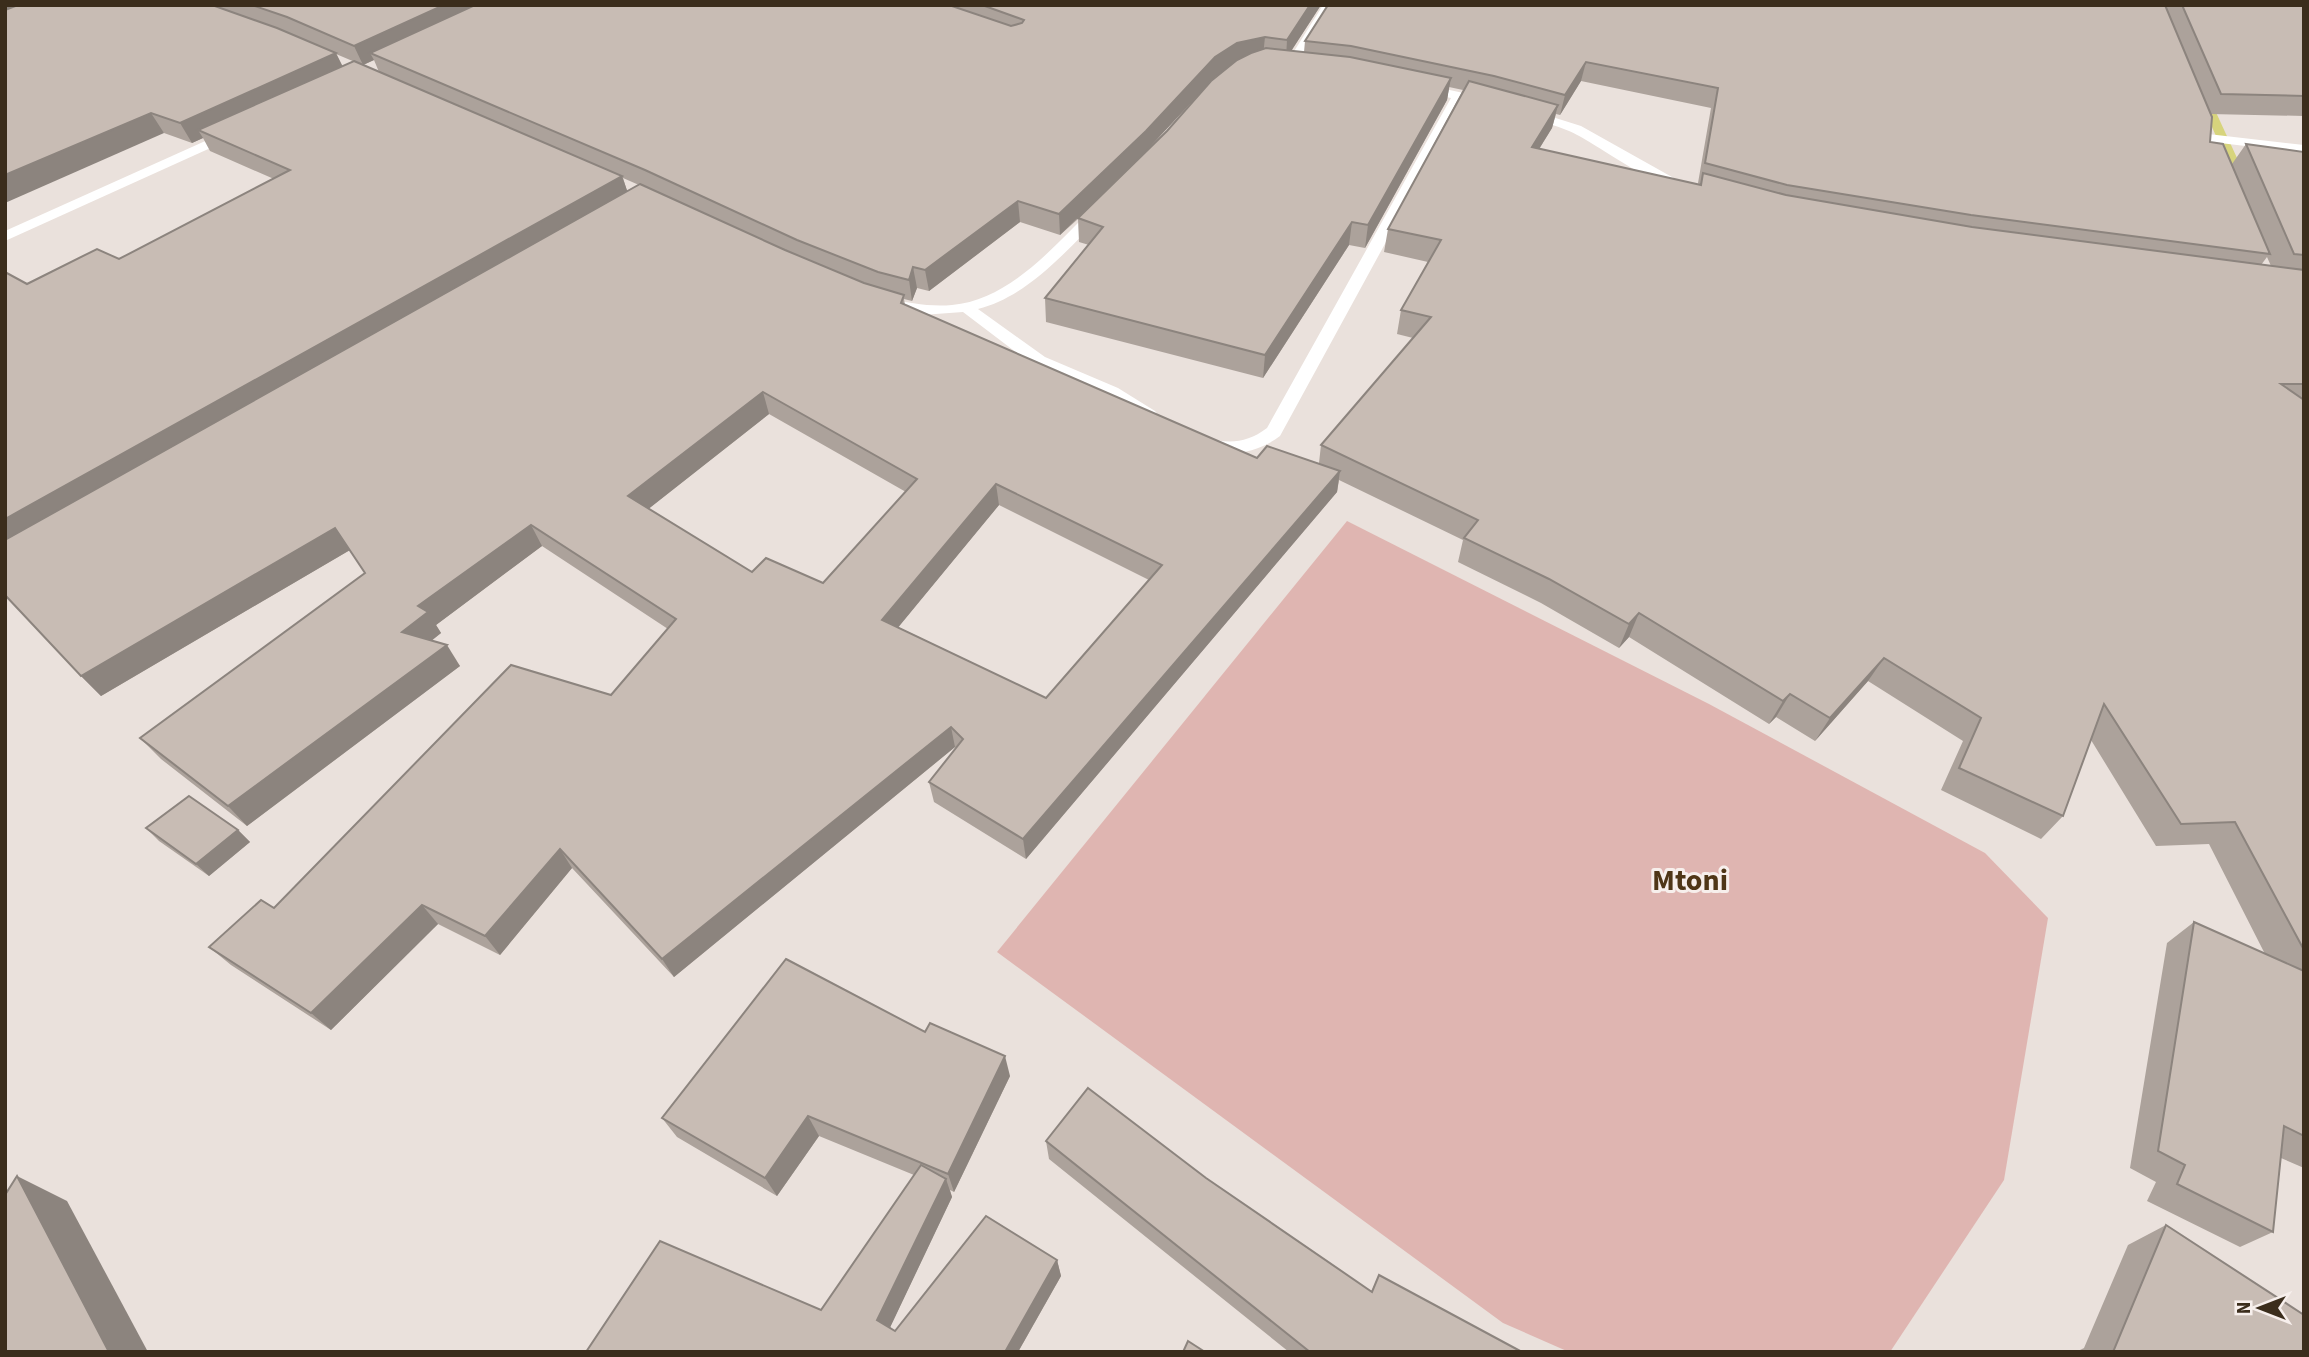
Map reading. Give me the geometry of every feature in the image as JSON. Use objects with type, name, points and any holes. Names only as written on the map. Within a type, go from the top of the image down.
[{"type":"street","points":[[1314,67],[1286,63],[1329,5]]},
{"type":"street","points":[[1409,85],[1509,108],[1576,129],[1637,166],[1692,189]]},
{"type":"street","points":[[1186,435],[1208,445],[1225,447],[1253,446],[1274,432],[1459,96]]},
{"type":"street","points":[[5,237],[244,127]]},
{"type":"street","points":[[2208,138],[2304,149]]},
{"type":"street","points":[[875,299],[906,308],[934,311],[967,309],[1000,296],[1035,272],[1114,195]]},
{"type":"street","points":[[967,309],[1039,360],[1112,393],[1164,424]]},
{"type":"shaded area","points":[[1347,521],[1709,704],[1985,853],[2048,918],[2004,1180],[1890,1352],[1569,1352],[1503,1323],[997,952]]},
{"type":"building","points":[[18,5],[212,5],[336,53],[180,123],[151,113],[5,175],[5,10]]},
{"type":"building","points":[[252,5],[444,5],[354,46]]},
{"type":"building","points":[[475,5],[949,5],[1011,26],[1024,20],[982,5],[1310,5],[1287,40],[1265,37],[1237,43],[1215,57],[1146,131],[1059,214],[1018,201],[925,270],[913,267],[909,280],[878,272],[797,240],[645,170],[370,53]]},
{"type":"building","points":[[1328,5],[2165,5],[2212,117],[2210,142],[2223,144],[2270,254],[1971,215],[1787,185],[1705,163],[1718,88],[1586,62],[1565,95],[1494,76],[1351,46],[1305,41]]},
{"type":"building","points":[[2182,5],[2304,5],[2304,96],[2221,94]]},
{"type":"building","points":[[1266,48],[1350,57],[1451,78],[1368,225],[1352,222],[1265,355],[1045,298],[1103,227],[1078,218],[1167,131],[1211,81],[1237,60]]},
{"type":"building","points":[[354,61],[622,176],[5,519],[5,272],[27,284],[97,249],[119,259],[290,170],[198,130]]},
{"type":"building","points":[[1469,81],[1558,105],[1532,147],[1701,185],[1703,173],[1786,195],[1972,227],[2304,270],[2304,384],[2281,384],[2304,400],[2304,950],[2235,822],[2181,824],[2104,704],[2063,816],[1959,768],[1981,718],[1884,658],[1830,718],[1790,694],[1783,701],[1639,613],[1629,624],[1549,579],[1464,538],[1478,520],[1321,445],[1431,317],[1401,310],[1441,240],[1388,229]]},
{"type":"building","points":[[2246,144],[2304,152],[2304,255],[2294,254]]},
{"type":"building","points":[[640,184],[785,250],[864,283],[904,295],[901,303],[1257,458],[1267,446],[1340,471],[1023,839],[929,782],[963,739],[951,727],[662,959],[560,849],[485,936],[422,905],[311,1013],[209,947],[261,900],[274,908],[511,665],[611,695],[676,619],[531,525],[418,606],[428,612],[402,632],[447,645],[228,806],[140,738],[365,573],[335,528],[81,676],[5,595],[5,540]],"holes":[[[763,392],[917,479],[823,583],[766,558],[752,572],[628,496]],[[996,484],[1162,565],[1046,698],[882,620]]]},
{"type":"building","points":[[189,796],[238,830],[196,864],[146,828]]},
{"type":"building","points":[[2194,922],[2304,971],[2304,1136],[2284,1126],[2273,1232],[2177,1184],[2185,1165],[2158,1151]]},
{"type":"building","points":[[786,959],[925,1032],[930,1023],[1005,1056],[948,1174],[808,1116],[765,1178],[662,1118]]},
{"type":"building","points":[[1088,1088],[1206,1178],[1372,1292],[1379,1275],[1522,1352],[1310,1352],[1046,1141]]},
{"type":"building","points":[[921,1165],[946,1179],[877,1320],[895,1331],[986,1216],[1057,1260],[1005,1352],[586,1352],[660,1241],[821,1310]]},
{"type":"building","points":[[17,1176],[109,1352],[5,1352],[5,1195]]},
{"type":"building","points":[[2166,1225],[2304,1315],[2304,1352],[2113,1352]]},
{"type":"building","points":[[1188,1341],[1205,1352],[1183,1352]]},
{"type":"waterway","points":[[2203,95],[2243,184]]},
{"type":"district","name":"Mtoni","points":[[1690,880]]}]
